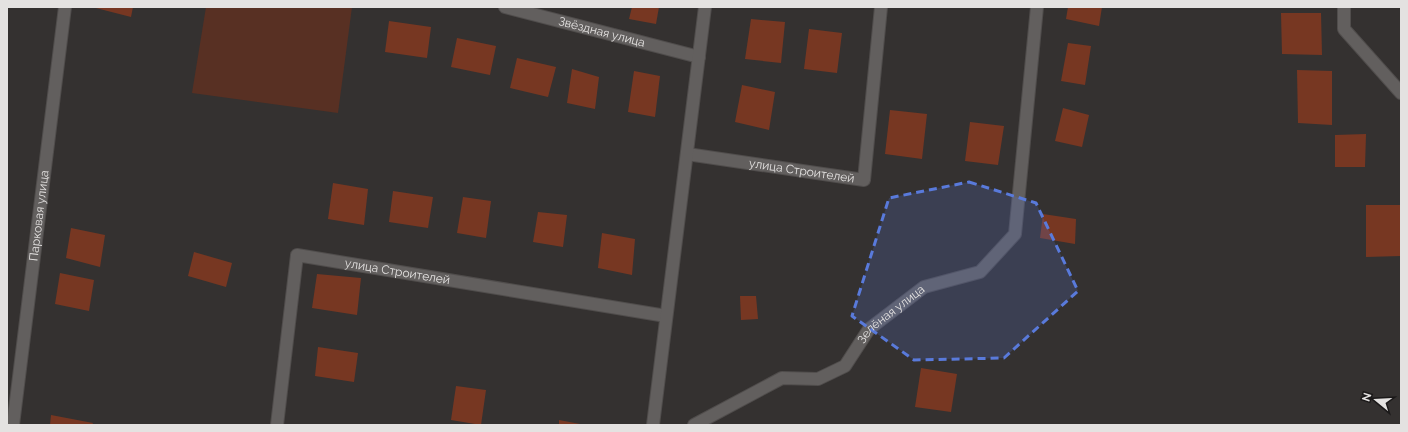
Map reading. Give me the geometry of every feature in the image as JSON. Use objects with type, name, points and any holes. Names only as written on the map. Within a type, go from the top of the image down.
[{"type":"street","name":"Парковая улица","points":[[13,425],[65,7]]},
{"type":"street","name":"Звёздная улица","points":[[505,7],[699,57]]},
{"type":"street","points":[[653,425],[705,7]]},
{"type":"street","name":"улица Строителей","points":[[687,154],[864,180],[881,7]]},
{"type":"street","name":"Зелёная улица","points":[[694,425],[782,378],[818,379],[845,366],[869,329],[924,287],[980,272],[1015,234],[1037,7]]},
{"type":"street","points":[[1344,7],[1344,29],[1401,93]]},
{"type":"street","name":"улица Строителей","points":[[277,425],[297,255],[666,316]]},
{"type":"highlighted area","points":[[969,182],[1036,203],[1078,291],[1004,358],[914,360],[852,316],[889,198]]},
{"type":"shaded area","points":[[206,7],[352,7],[338,113],[192,93]]},
{"type":"building","points":[[92,7],[133,7],[131,17]]},
{"type":"building","points":[[632,7],[659,7],[656,24],[629,19]]},
{"type":"building","points":[[1068,7],[1102,7],[1099,26],[1066,19]]},
{"type":"building","points":[[1281,13],[1321,13],[1322,55],[1282,54]]},
{"type":"building","points":[[751,19],[785,22],[781,63],[745,59]]},
{"type":"building","points":[[389,21],[431,27],[427,58],[385,52]]},
{"type":"building","points":[[809,29],[842,33],[837,73],[804,69]]},
{"type":"building","points":[[457,38],[496,46],[490,75],[451,67]]},
{"type":"building","points":[[1068,43],[1091,46],[1085,85],[1061,81]]},
{"type":"building","points":[[517,58],[556,67],[548,97],[510,88]]},
{"type":"building","points":[[572,69],[599,77],[595,109],[567,103]]},
{"type":"building","points":[[1297,70],[1332,71],[1332,125],[1298,123]]},
{"type":"building","points":[[634,71],[660,76],[655,117],[628,112]]},
{"type":"building","points":[[742,85],[775,92],[769,130],[735,122]]},
{"type":"building","points":[[1063,108],[1089,115],[1082,147],[1055,141]]},
{"type":"building","points":[[890,110],[927,114],[922,159],[885,154]]},
{"type":"building","points":[[970,122],[1004,126],[998,165],[965,161]]},
{"type":"building","points":[[1366,134],[1365,167],[1335,167],[1335,135]]},
{"type":"building","points":[[333,183],[368,189],[364,225],[328,219]]},
{"type":"building","points":[[393,191],[433,197],[428,228],[389,222]]},
{"type":"building","points":[[463,197],[491,201],[486,238],[457,233]]},
{"type":"building","points":[[1366,205],[1401,205],[1401,256],[1366,257]]},
{"type":"building","points":[[538,212],[567,215],[563,247],[533,242]]},
{"type":"building","points":[[1043,214],[1076,219],[1075,244],[1040,238]]},
{"type":"building","points":[[71,228],[105,235],[100,267],[66,258]]},
{"type":"building","points":[[602,233],[635,239],[632,275],[598,268]]},
{"type":"building","points":[[194,252],[232,263],[226,287],[188,276]]},
{"type":"building","points":[[60,273],[94,280],[89,311],[55,304]]},
{"type":"building","points":[[317,274],[361,278],[357,315],[312,308]]},
{"type":"building","points":[[740,296],[756,296],[758,319],[741,320]]},
{"type":"building","points":[[318,347],[358,353],[354,382],[315,376]]},
{"type":"building","points":[[921,368],[957,374],[951,412],[915,407]]},
{"type":"building","points":[[456,386],[486,390],[481,425],[451,420]]},
{"type":"building","points":[[51,415],[93,423],[92,425],[50,425]]},
{"type":"building","points":[[559,420],[580,424],[580,425],[559,425]]}]
